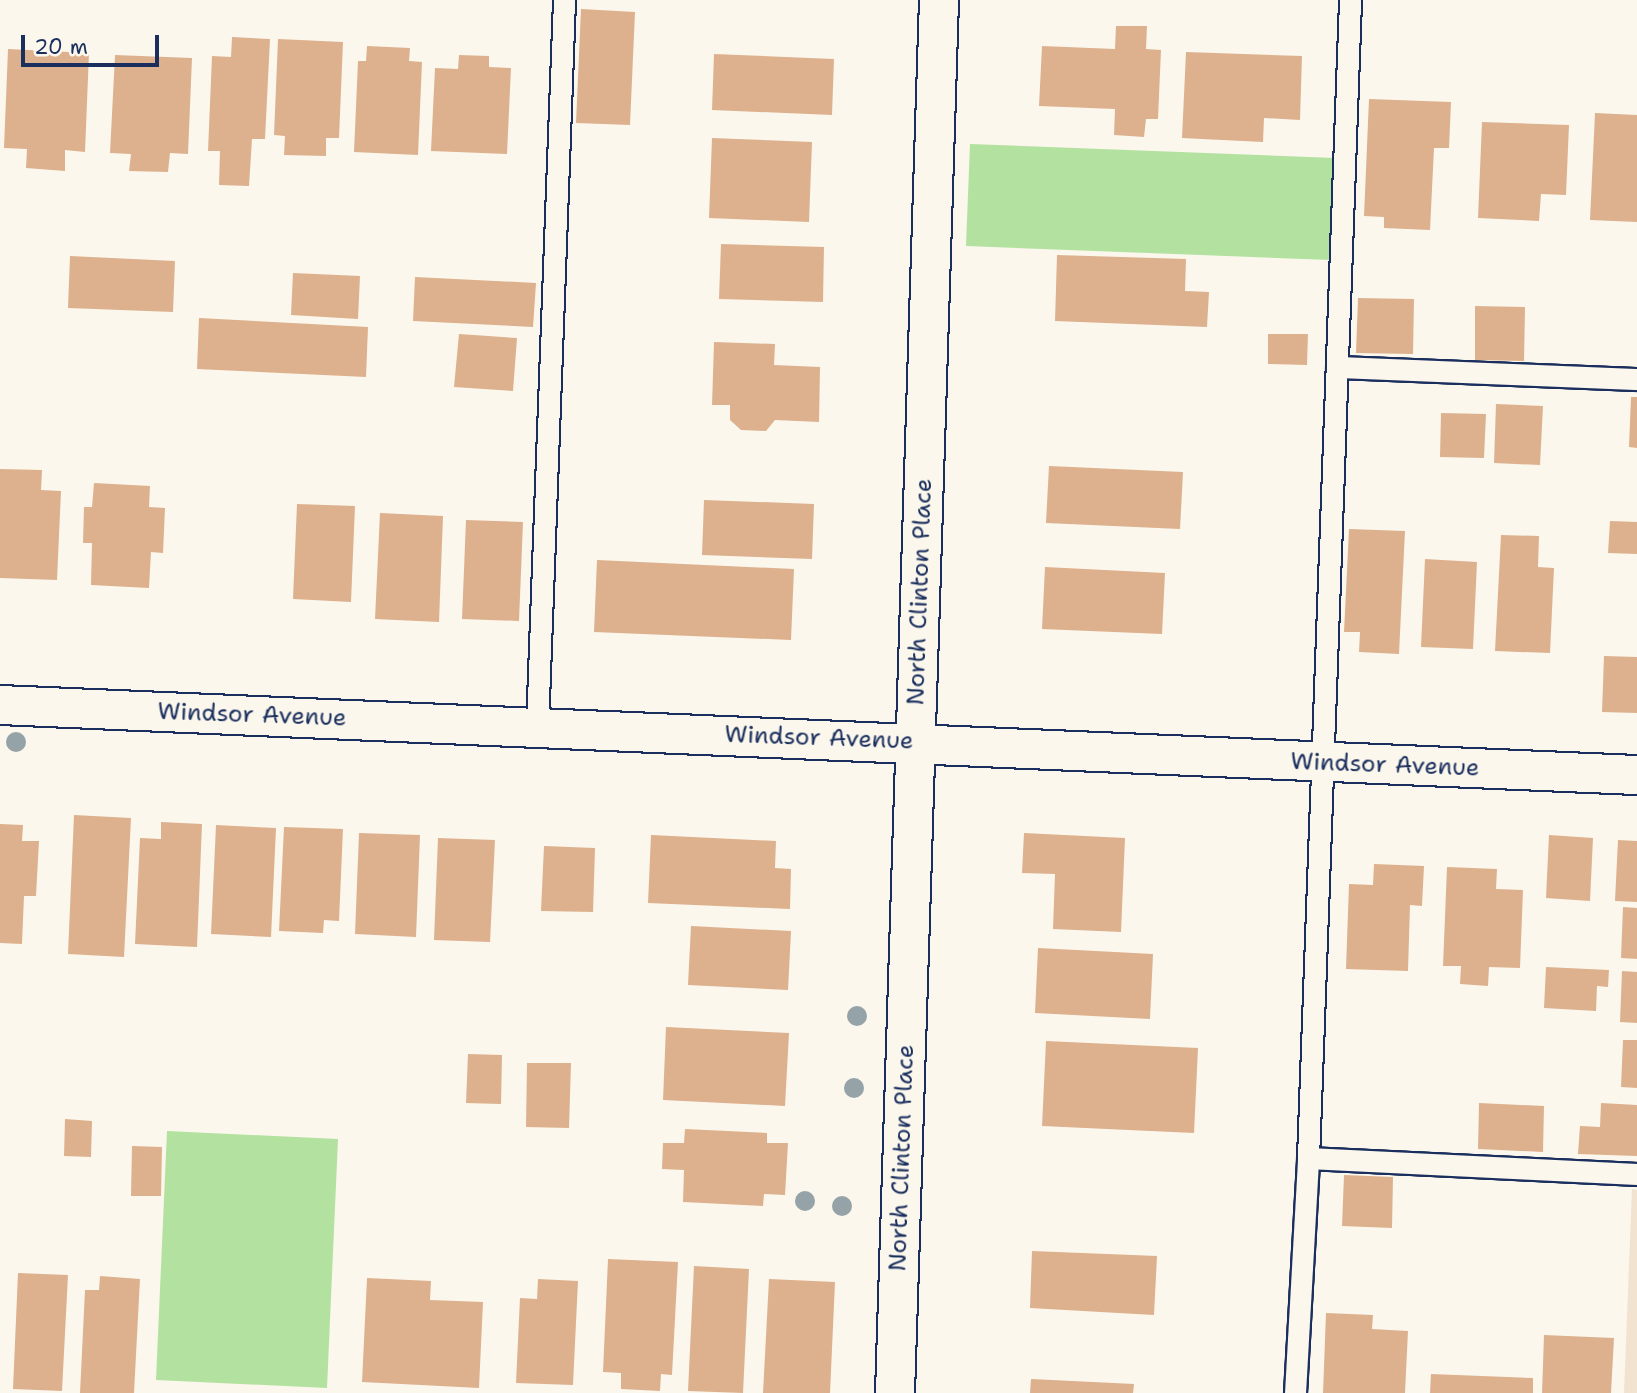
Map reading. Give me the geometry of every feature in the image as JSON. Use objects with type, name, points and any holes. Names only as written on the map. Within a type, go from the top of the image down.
[{"type":"street","name":"North Clinton Place","points":[[895,1393],[939,0]]},
{"type":"street","name":"Windsor Avenue","points":[[0,705],[916,742],[1637,775]]},
{"type":"lane","points":[[537,727],[564,0]]},
{"type":"lane","points":[[1295,1393],[1308,1158],[1350,0]]},
{"type":"lane","points":[[1337,368],[1637,379]]},
{"type":"lane","points":[[1308,1158],[1637,1174]]},
{"type":"shaded area","points":[[1632,1189],[1637,1190],[1637,1393],[1624,1393]]},
{"type":"green space","points":[[970,144],[1335,158],[1331,260],[966,246]]},
{"type":"green space","points":[[167,1131],[338,1139],[327,1388],[156,1380]]},
{"type":"building","points":[[581,9],[635,12],[630,125],[576,123]]},
{"type":"building","points":[[1116,26],[1147,26],[1146,49],[1161,50],[1158,119],[1146,119],[1144,137],[1114,135],[1115,109],[1039,106],[1042,46],[1115,49]]},
{"type":"building","points":[[232,37],[270,39],[265,139],[252,139],[249,186],[219,185],[220,151],[208,151],[212,56],[231,57]]},
{"type":"building","points":[[278,39],[343,42],[339,138],[326,138],[326,156],[284,155],[285,136],[274,135]]},
{"type":"building","points":[[367,46],[410,48],[409,61],[422,62],[418,155],[354,152],[358,61],[366,61]]},
{"type":"building","points":[[8,49],[89,53],[85,152],[65,150],[65,171],[26,168],[27,149],[4,148]]},
{"type":"building","points":[[1186,52],[1302,56],[1300,120],[1264,118],[1263,142],[1182,138]]},
{"type":"building","points":[[714,54],[834,59],[832,115],[712,110]]},
{"type":"building","points":[[115,55],[192,58],[188,154],[170,153],[168,172],[129,171],[131,154],[110,153]]},
{"type":"building","points":[[459,55],[489,56],[489,67],[511,68],[507,154],[431,151],[435,68],[458,69]]},
{"type":"building","points":[[1369,99],[1451,102],[1449,148],[1434,148],[1430,230],[1384,228],[1384,217],[1364,216]]},
{"type":"building","points":[[1595,113],[1637,115],[1637,222],[1590,220]]},
{"type":"building","points":[[1482,122],[1569,125],[1566,195],[1541,194],[1539,221],[1478,218]]},
{"type":"building","points":[[712,138],[812,142],[809,222],[709,218]]},
{"type":"building","points":[[721,244],[824,247],[823,302],[719,299]]},
{"type":"building","points":[[1057,255],[1186,259],[1185,291],[1209,292],[1207,327],[1055,321]]},
{"type":"building","points":[[70,256],[175,261],[173,312],[68,308]]},
{"type":"building","points":[[293,273],[360,276],[358,319],[291,315]]},
{"type":"building","points":[[415,277],[536,283],[533,327],[413,321]]},
{"type":"building","points":[[1358,298],[1414,299],[1413,354],[1356,353]]},
{"type":"building","points":[[1475,306],[1525,307],[1524,361],[1475,360]]},
{"type":"building","points":[[199,318],[368,327],[366,377],[197,369]]},
{"type":"building","points":[[459,334],[517,338],[513,391],[454,387]]},
{"type":"building","points":[[1268,334],[1308,334],[1307,365],[1268,364]]},
{"type":"building","points":[[714,342],[775,344],[774,365],[820,367],[819,422],[775,420],[766,431],[741,430],[730,420],[730,405],[712,405]]},
{"type":"building","points":[[1631,397],[1637,397],[1637,448],[1629,447]]},
{"type":"building","points":[[1496,404],[1543,406],[1540,465],[1494,463]]},
{"type":"building","points":[[1441,413],[1486,414],[1484,458],[1440,457]]},
{"type":"building","points":[[1049,466],[1183,472],[1180,529],[1046,523]]},
{"type":"building","points":[[0,469],[42,470],[41,490],[61,491],[57,580],[0,578]]},
{"type":"building","points":[[94,483],[150,486],[149,507],[165,508],[163,553],[151,552],[149,588],[91,585],[92,543],[83,543],[84,507],[92,507]]},
{"type":"building","points":[[704,500],[814,504],[812,559],[702,555]]},
{"type":"building","points":[[297,504],[355,506],[351,602],[293,599]]},
{"type":"building","points":[[380,513],[443,516],[439,622],[375,619]]},
{"type":"building","points":[[466,520],[523,522],[519,621],[462,619]]},
{"type":"building","points":[[1610,521],[1637,522],[1637,554],[1608,553]]},
{"type":"building","points":[[1349,529],[1405,531],[1399,654],[1359,652],[1360,632],[1344,632]]},
{"type":"building","points":[[1501,535],[1539,536],[1538,567],[1554,568],[1550,653],[1495,651]]},
{"type":"building","points":[[1425,559],[1477,562],[1473,649],[1421,647]]},
{"type":"building","points":[[597,560],[794,569],[791,640],[594,632]]},
{"type":"building","points":[[1045,567],[1165,573],[1162,634],[1042,629]]},
{"type":"building","points":[[1604,656],[1637,657],[1637,713],[1602,712]]},
{"type":"building","points":[[74,815],[131,818],[124,957],[68,954]]},
{"type":"building","points":[[161,822],[202,824],[197,947],[135,944],[140,838],[161,839]]},
{"type":"building","points":[[0,824],[23,825],[22,841],[39,841],[36,896],[24,896],[22,944],[0,943]]},
{"type":"building","points":[[216,825],[276,828],[271,937],[211,934]]},
{"type":"building","points":[[284,827],[343,829],[339,921],[324,920],[323,933],[279,931]]},
{"type":"building","points":[[359,833],[420,835],[416,937],[355,934]]},
{"type":"building","points":[[1024,833],[1125,838],[1121,932],[1053,929],[1055,874],[1022,873]]},
{"type":"building","points":[[651,835],[776,841],[775,868],[791,869],[790,909],[648,903]]},
{"type":"building","points":[[1549,835],[1593,838],[1590,901],[1546,898]]},
{"type":"building","points":[[438,838],[495,840],[490,942],[434,940]]},
{"type":"building","points":[[1618,840],[1637,841],[1637,902],[1615,901]]},
{"type":"building","points":[[544,846],[595,848],[593,912],[541,911]]},
{"type":"building","points":[[1374,864],[1424,866],[1422,906],[1410,905],[1408,971],[1346,969],[1349,884],[1373,885]]},
{"type":"building","points":[[1447,867],[1497,869],[1496,889],[1523,890],[1520,968],[1489,967],[1488,986],[1460,984],[1461,966],[1443,966]]},
{"type":"building","points":[[1623,907],[1637,908],[1637,959],[1621,958]]},
{"type":"building","points":[[691,926],[791,931],[788,990],[688,985]]},
{"type":"building","points":[[1038,948],[1153,954],[1150,1019],[1035,1013]]},
{"type":"building","points":[[1546,967],[1609,970],[1608,987],[1597,986],[1596,1011],[1544,1008]]},
{"type":"building","points":[[1622,971],[1637,972],[1637,1023],[1620,1022]]},
{"type":"building","points":[[666,1027],[789,1033],[785,1106],[663,1100]]},
{"type":"building","points":[[1623,1040],[1637,1040],[1637,1088],[1621,1087]]},
{"type":"building","points":[[1046,1041],[1198,1048],[1194,1133],[1042,1126]]},
{"type":"building","points":[[468,1054],[502,1055],[501,1104],[466,1103]]},
{"type":"building","points":[[527,1063],[571,1063],[569,1128],[526,1127]]},
{"type":"building","points":[[1479,1103],[1544,1106],[1543,1152],[1478,1149]]},
{"type":"building","points":[[1601,1103],[1637,1105],[1637,1156],[1578,1154],[1580,1126],[1600,1127]]},
{"type":"building","points":[[65,1119],[92,1121],[91,1157],[64,1156]]},
{"type":"building","points":[[685,1129],[767,1133],[767,1143],[788,1143],[785,1195],[764,1194],[763,1206],[683,1202],[684,1170],[662,1169],[663,1143],[684,1143]]},
{"type":"building","points":[[132,1146],[162,1147],[161,1196],[131,1196]]},
{"type":"building","points":[[1344,1175],[1393,1177],[1392,1228],[1342,1226]]},
{"type":"building","points":[[1032,1251],[1157,1256],[1154,1315],[1030,1308]]},
{"type":"building","points":[[608,1259],[678,1262],[672,1375],[661,1374],[660,1391],[621,1389],[621,1373],[603,1372]]},
{"type":"building","points":[[694,1266],[749,1269],[743,1393],[688,1391]]},
{"type":"building","points":[[18,1273],[68,1275],[62,1391],[13,1389]]},
{"type":"building","points":[[100,1276],[140,1279],[134,1393],[80,1393],[85,1290],[99,1290]]},
{"type":"building","points":[[367,1278],[431,1281],[430,1300],[483,1302],[479,1388],[362,1382]]},
{"type":"building","points":[[538,1279],[578,1281],[573,1385],[516,1383],[520,1298],[537,1299]]},
{"type":"building","points":[[769,1279],[835,1282],[830,1393],[763,1393]]},
{"type":"building","points":[[1326,1313],[1373,1315],[1372,1329],[1408,1331],[1405,1393],[1323,1393]]},
{"type":"building","points":[[1544,1335],[1614,1338],[1611,1393],[1542,1393]]},
{"type":"building","points":[[1431,1374],[1533,1378],[1533,1393],[1430,1393]]},
{"type":"building","points":[[1031,1379],[1134,1384],[1133,1393],[1030,1393]]}]
